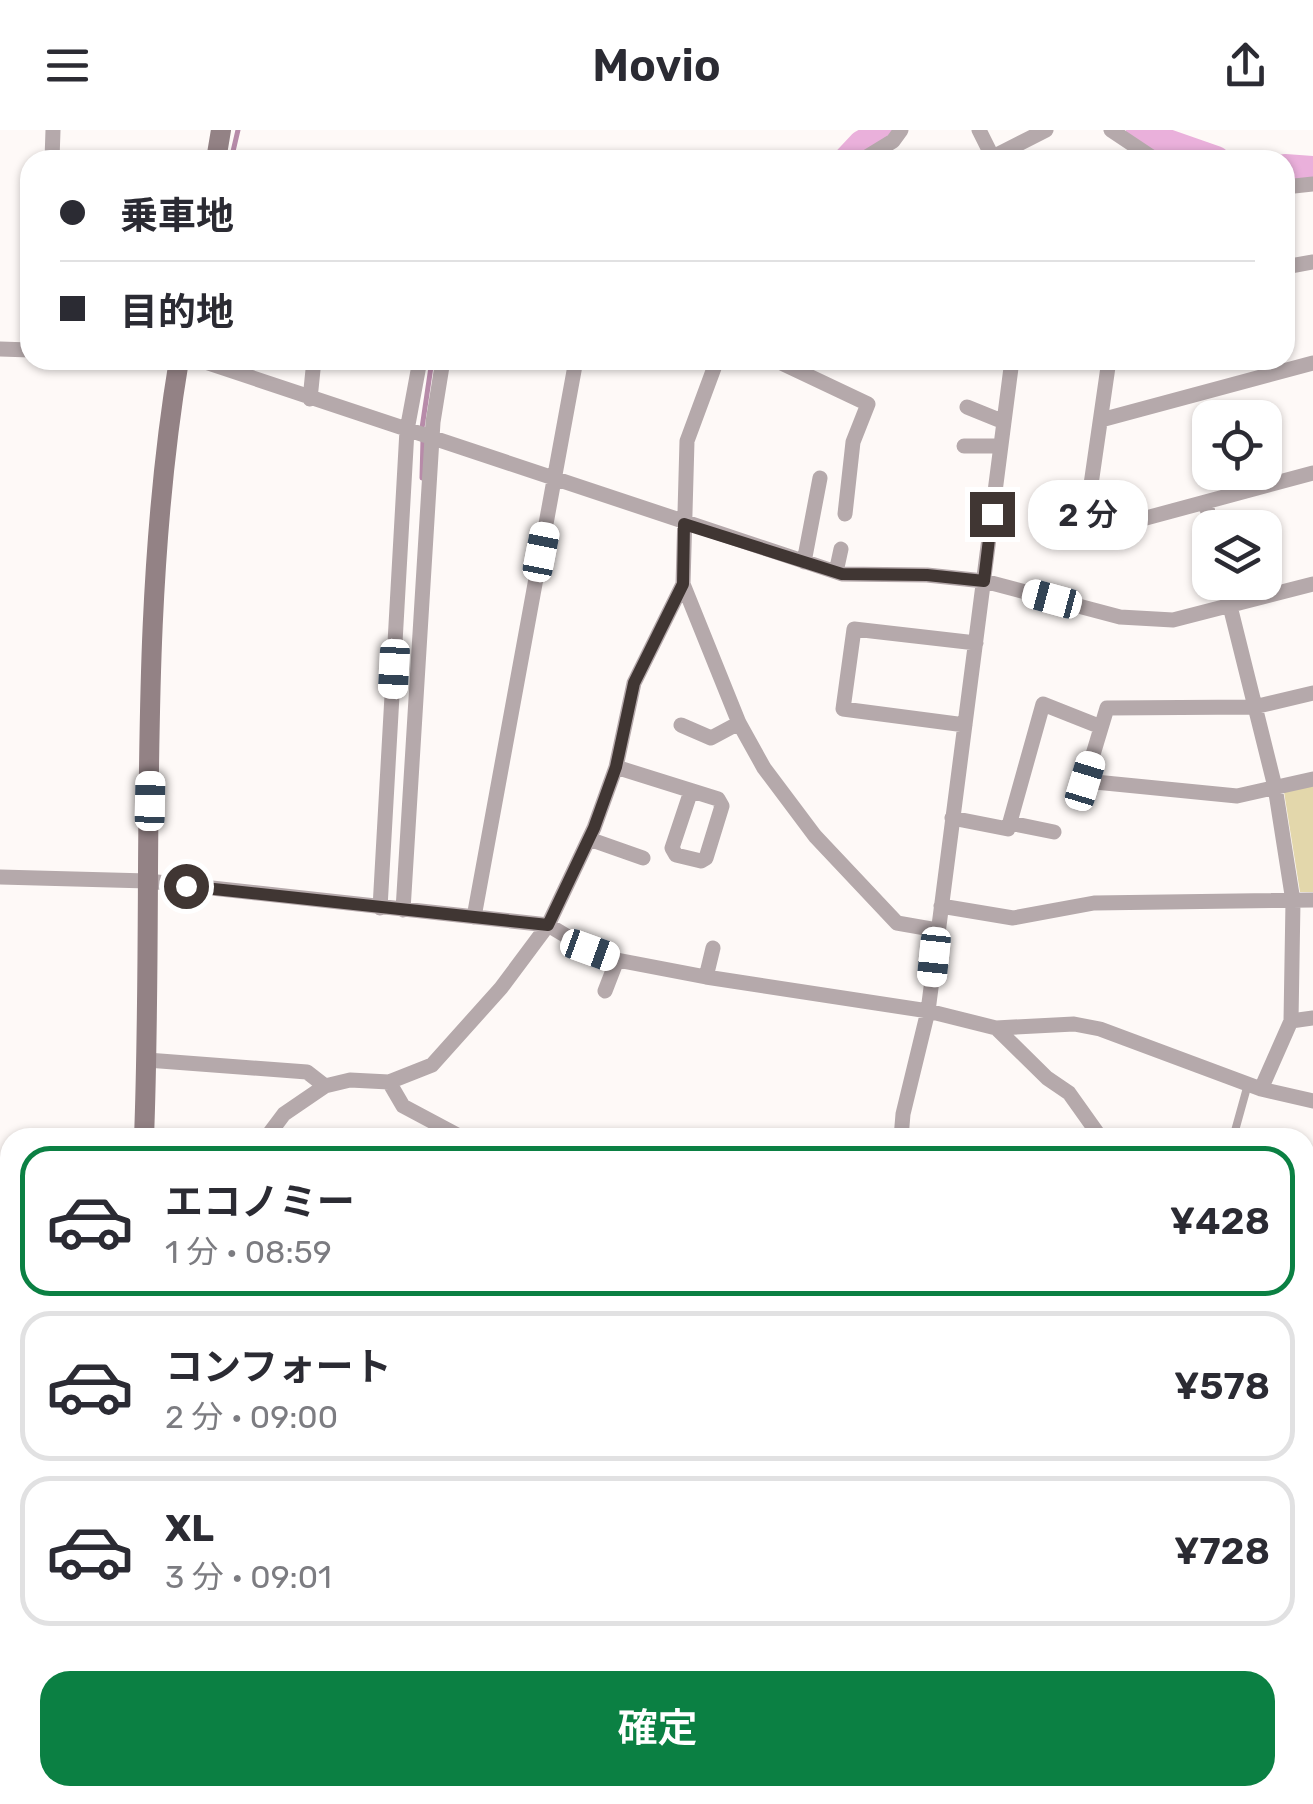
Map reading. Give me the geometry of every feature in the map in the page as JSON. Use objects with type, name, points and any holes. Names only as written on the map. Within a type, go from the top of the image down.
[{"type":"street","points":[[878,150],[901,130]]},
{"type":"street","points":[[1009,150],[1046,130]]},
{"type":"street","points":[[1110,130],[1141,150]]},
{"type":"street","points":[[144,1128],[160,503],[177,370]]},
{"type":"street","points":[[227,370],[836,572],[984,581],[1120,618],[1173,620],[1313,584]]},
{"type":"street","points":[[310,399],[313,370]]},
{"type":"street","points":[[380,908],[410,430],[419,370]]},
{"type":"street","points":[[403,910],[432,440],[442,370]]},
{"type":"street","points":[[474,917],[574,370]]},
{"type":"street","points":[[712,370],[687,441],[683,584],[739,723],[764,768],[858,886],[897,923],[936,930]]},
{"type":"street","points":[[795,370],[868,404],[853,442],[845,514]]},
{"type":"street","points":[[901,1128],[928,1011],[1011,370]]},
{"type":"street","points":[[1108,370],[1086,518],[1146,518],[1313,473]]},
{"type":"street","points":[[1101,420],[1287,370]]},
{"type":"street","points":[[968,407],[1004,422]]},
{"type":"street","points":[[964,446],[1000,446]]},
{"type":"street","points":[[804,562],[820,478]]},
{"type":"street","points":[[1206,502],[1208,510]]},
{"type":"street","points":[[836,572],[841,549]]},
{"type":"street","points":[[274,1128],[284,1114],[325,1086],[350,1080],[389,1082],[432,1066],[501,988],[548,925],[588,839],[616,767],[634,683],[683,584]]},
{"type":"street","points":[[1228,600],[1275,787],[1294,901],[1291,1021],[1255,1087]]},
{"type":"street","points":[[964,725],[843,709],[850,656],[854,629],[976,642]]},
{"type":"street","points":[[1313,693],[1254,707],[1107,708],[1085,781],[1237,796],[1313,779]]},
{"type":"street","points":[[952,818],[1008,829],[1043,704],[1101,727]]},
{"type":"street","points":[[681,725],[710,738],[739,723]]},
{"type":"street","points":[[616,767],[691,791],[718,800],[722,806],[706,858],[701,861],[676,854],[672,848],[691,791]]},
{"type":"street","points":[[1010,823],[1054,832]]},
{"type":"street","points":[[588,839],[643,858]]},
{"type":"street","points":[[0,877],[148,881],[548,925],[590,950],[616,960],[706,977],[928,1011],[996,1028],[1074,1024],[1255,1087],[1313,1101]]},
{"type":"street","points":[[941,906],[1013,918],[1094,903],[1313,900]]},
{"type":"street","points":[[706,977],[713,948]]},
{"type":"street","points":[[605,991],[616,960]]},
{"type":"street","points":[[1291,1021],[1313,1018]]},
{"type":"street","points":[[996,1028],[1069,1093],[1094,1128]]},
{"type":"street","points":[[147,1060],[307,1072],[325,1086]]},
{"type":"street","points":[[389,1082],[403,1106],[444,1128]]},
{"type":"lane","points":[[1237,1128],[1255,1087]]},
{"type":"shaded area","points":[[1313,786],[1313,892],[1300,892],[1284,792]]},
{"type":"waterway","points":[[233,150],[238,130]]},
{"type":"waterway","points":[[856,150],[888,130]]},
{"type":"waterway","points":[[1140,130],[1187,150]]},
{"type":"waterway","points":[[1295,169],[1313,170]]},
{"type":"waterway","points":[[422,428],[431,370]]},
{"type":"waterway","points":[[422,478],[423,439]]},
{"type":"route","points":[[186,886],[548,925],[594,828],[616,767],[634,683],[683,584],[684,524],[842,574],[927,575],[984,581],[992,514]]}]
